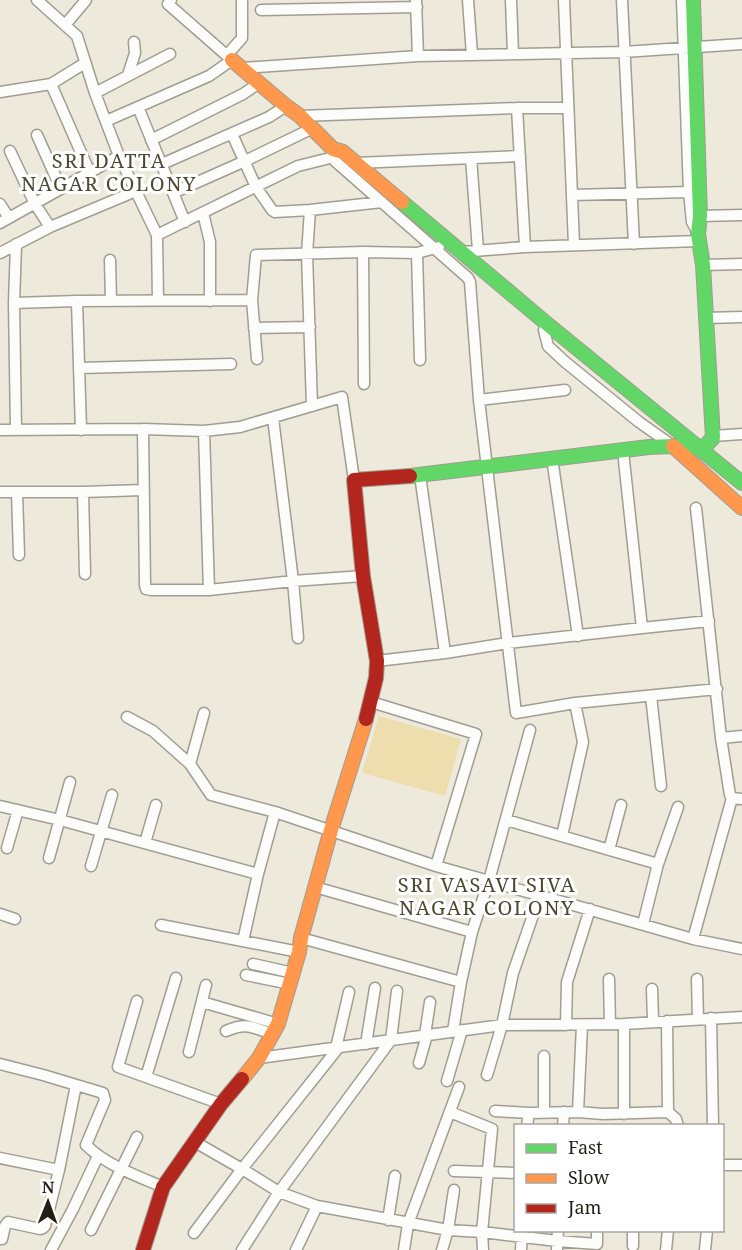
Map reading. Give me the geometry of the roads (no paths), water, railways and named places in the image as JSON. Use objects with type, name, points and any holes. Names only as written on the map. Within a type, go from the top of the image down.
[{"type":"street","points":[[37,0],[77,36],[95,93],[119,156],[157,235],[158,300]]},
{"type":"street","points":[[65,25],[86,0]]},
{"type":"street","points":[[233,61],[242,38],[242,0]]},
{"type":"street","points":[[468,0],[472,55]]},
{"type":"street","points":[[511,0],[513,54]]},
{"type":"street","points":[[564,0],[574,245]]},
{"type":"street","points":[[621,0],[634,244]]},
{"type":"street","points":[[682,0],[689,48],[700,216],[699,237],[716,436]]},
{"type":"street","points":[[693,0],[689,48],[689,192],[692,222],[699,237]]},
{"type":"street","points":[[167,1],[233,61],[313,128],[334,153],[335,161],[390,202],[441,245],[470,282],[486,467],[516,713],[575,704],[717,689]]},
{"type":"street","points":[[261,10],[417,4],[418,57]]},
{"type":"street","points":[[129,75],[135,52],[134,42]]},
{"type":"street","points":[[106,121],[213,73],[233,61],[624,52],[742,44]]},
{"type":"street","points":[[95,93],[170,54]]},
{"type":"street","points":[[0,92],[51,84],[85,63]]},
{"type":"street","points":[[152,140],[260,83]]},
{"type":"street","points":[[51,84],[90,172]]},
{"type":"street","points":[[162,164],[269,117],[286,106]]},
{"type":"street","points":[[138,107],[185,222]]},
{"type":"street","points":[[517,108],[525,247]]},
{"type":"street","points":[[300,116],[568,108]]},
{"type":"street","points":[[173,193],[245,162],[313,128]]},
{"type":"street","points":[[232,134],[256,187],[275,212],[390,202]]},
{"type":"street","points":[[37,135],[61,189]]},
{"type":"street","points":[[10,151],[34,204],[50,227]]},
{"type":"street","points":[[157,235],[298,166],[334,153],[343,152],[356,163],[390,202]]},
{"type":"street","points":[[0,204],[5,221],[119,156]]},
{"type":"street","points":[[356,163],[520,156]]},
{"type":"street","points":[[471,158],[478,250]]},
{"type":"street","points":[[0,253],[50,227],[136,191]]},
{"type":"street","points":[[572,195],[689,192]]},
{"type":"street","points":[[310,210],[307,254],[312,406]]},
{"type":"street","points":[[203,213],[210,242],[210,301]]},
{"type":"street","points":[[700,216],[742,215]]},
{"type":"street","points":[[460,252],[525,247],[634,244],[699,237]]},
{"type":"street","points":[[16,244],[14,303],[16,430]]},
{"type":"street","points":[[257,359],[252,300],[256,255],[417,253],[441,245],[460,252],[742,483]]},
{"type":"street","points":[[363,252],[364,384]]},
{"type":"street","points":[[417,253],[420,360]]},
{"type":"street","points":[[110,260],[111,301]]},
{"type":"street","points":[[703,265],[742,264]]},
{"type":"street","points":[[14,303],[252,300]]},
{"type":"street","points":[[77,301],[81,430]]},
{"type":"street","points":[[706,318],[742,317]]},
{"type":"street","points":[[546,323],[544,336],[548,346],[639,422],[673,446],[742,508]]},
{"type":"street","points":[[254,328],[310,327]]},
{"type":"street","points":[[79,368],[231,364]]},
{"type":"street","points":[[479,400],[565,390]]},
{"type":"street","points":[[0,430],[240,428],[342,397],[354,480],[363,576],[377,661],[371,702],[331,830],[299,952],[275,1029],[259,1058],[221,1104],[163,1187],[144,1247]]},
{"type":"street","points":[[273,418],[298,638]]},
{"type":"street","points":[[143,429],[146,589],[209,590],[363,576]]},
{"type":"street","points":[[204,430],[209,590]]},
{"type":"street","points":[[354,480],[420,475],[650,447],[673,446],[702,449],[716,436],[742,434]]},
{"type":"street","points":[[716,436],[724,440],[742,441]]},
{"type":"street","points":[[623,451],[642,628]]},
{"type":"street","points":[[552,458],[578,636]]},
{"type":"street","points":[[420,475],[445,653]]},
{"type":"street","points":[[0,492],[143,490]]},
{"type":"street","points":[[17,492],[19,555]]},
{"type":"street","points":[[82,492],[85,574]]},
{"type":"street","points":[[693,939],[737,798],[730,795],[696,508]]},
{"type":"street","points":[[377,661],[508,643],[709,621]]},
{"type":"street","points":[[651,696],[661,786]]},
{"type":"street","points":[[371,702],[477,734],[436,866]]},
{"type":"street","points":[[562,836],[583,742],[575,704]]},
{"type":"street","points":[[190,764],[204,713]]},
{"type":"street","points":[[127,717],[153,731],[190,764],[211,795],[275,812],[436,866],[693,939],[742,949]]},
{"type":"street","points":[[447,1081],[458,1031],[461,982],[472,932],[489,880],[530,730]]},
{"type":"street","points":[[722,738],[742,736]]},
{"type":"street","points":[[49,858],[70,782]]},
{"type":"street","points":[[91,866],[112,795]]},
{"type":"street","points":[[145,843],[156,805]]},
{"type":"street","points":[[609,850],[621,805]]},
{"type":"street","points":[[0,806],[258,874]]},
{"type":"street","points":[[643,924],[658,864],[678,807]]},
{"type":"street","points":[[7,848],[18,810]]},
{"type":"street","points":[[243,941],[275,812]]},
{"type":"street","points":[[506,820],[658,864]]},
{"type":"street","points":[[315,887],[472,932]]},
{"type":"street","points":[[487,1075],[502,1025],[513,973],[540,895]]},
{"type":"street","points":[[566,1025],[567,982],[590,909]]},
{"type":"street","points":[[0,914],[15,919]]},
{"type":"street","points":[[161,926],[299,952]]},
{"type":"street","points":[[301,938],[461,982]]},
{"type":"street","points":[[253,964],[291,978]]},
{"type":"street","points":[[246,975],[291,978]]},
{"type":"street","points":[[146,1077],[176,978]]},
{"type":"street","points":[[609,979],[610,1024]]},
{"type":"street","points":[[697,979],[698,1019]]},
{"type":"street","points":[[189,1052],[206,985]]},
{"type":"street","points":[[366,1044],[375,988]]},
{"type":"street","points":[[651,989],[653,1021]]},
{"type":"street","points":[[242,1250],[279,1192],[391,1040],[397,991]]},
{"type":"street","points":[[194,1233],[338,1048],[349,992]]},
{"type":"street","points":[[137,1001],[118,1067],[221,1104]]},
{"type":"street","points":[[202,1002],[275,1029]]},
{"type":"street","points":[[419,1063],[426,1035],[430,1002]]},
{"type":"street","points":[[259,1058],[502,1025],[624,1024],[742,1017]]},
{"type":"street","points":[[711,1018],[713,1124]]},
{"type":"street","points":[[667,1021],[668,1112]]},
{"type":"street","points":[[624,1024],[624,1114]]},
{"type":"street","points":[[226,1031],[239,1025],[275,1029]]},
{"type":"street","points":[[578,1112],[582,1025]]},
{"type":"street","points":[[544,1056],[544,1113]]},
{"type":"street","points":[[0,1064],[100,1092],[105,1100],[86,1145],[98,1156],[163,1187]]},
{"type":"street","points":[[0,1239],[2,1239],[8,1222],[40,1229],[47,1220],[76,1084]]},
{"type":"street","points":[[404,1250],[408,1224],[459,1087]]},
{"type":"street","points":[[495,1111],[578,1112],[602,1120],[624,1114],[668,1112],[676,1119],[678,1124]]},
{"type":"street","points":[[450,1112],[492,1129],[483,1250]]},
{"type":"street","points":[[563,1124],[564,1112]]},
{"type":"street","points":[[527,1124],[529,1113]]},
{"type":"street","points":[[637,1124],[638,1114]]},
{"type":"street","points":[[91,1230],[137,1137]]},
{"type":"street","points":[[195,1142],[279,1192],[318,1206],[448,1230],[522,1234],[597,1244],[597,1232]]},
{"type":"street","points":[[51,1250],[98,1156]]},
{"type":"street","points":[[0,1158],[59,1170]]},
{"type":"street","points":[[724,1165],[742,1165]]},
{"type":"street","points":[[454,1171],[514,1173]]},
{"type":"street","points":[[387,1220],[395,1176]]},
{"type":"street","points":[[442,1250],[448,1230],[454,1190]]},
{"type":"street","points":[[296,1250],[318,1206]]},
{"type":"street","points":[[633,1232],[633,1246]]},
{"type":"street","points":[[666,1250],[668,1232]]},
{"type":"street","points":[[705,1250],[707,1232]]},
{"type":"street","points":[[521,1250],[522,1234]]},
{"type":"district","name":"SRI DATTA NAGAR COLONY","points":[[109,172]]},
{"type":"district","name":"SRI VASAVI SIVA NAGAR COLONY","points":[[487,896]]}]
